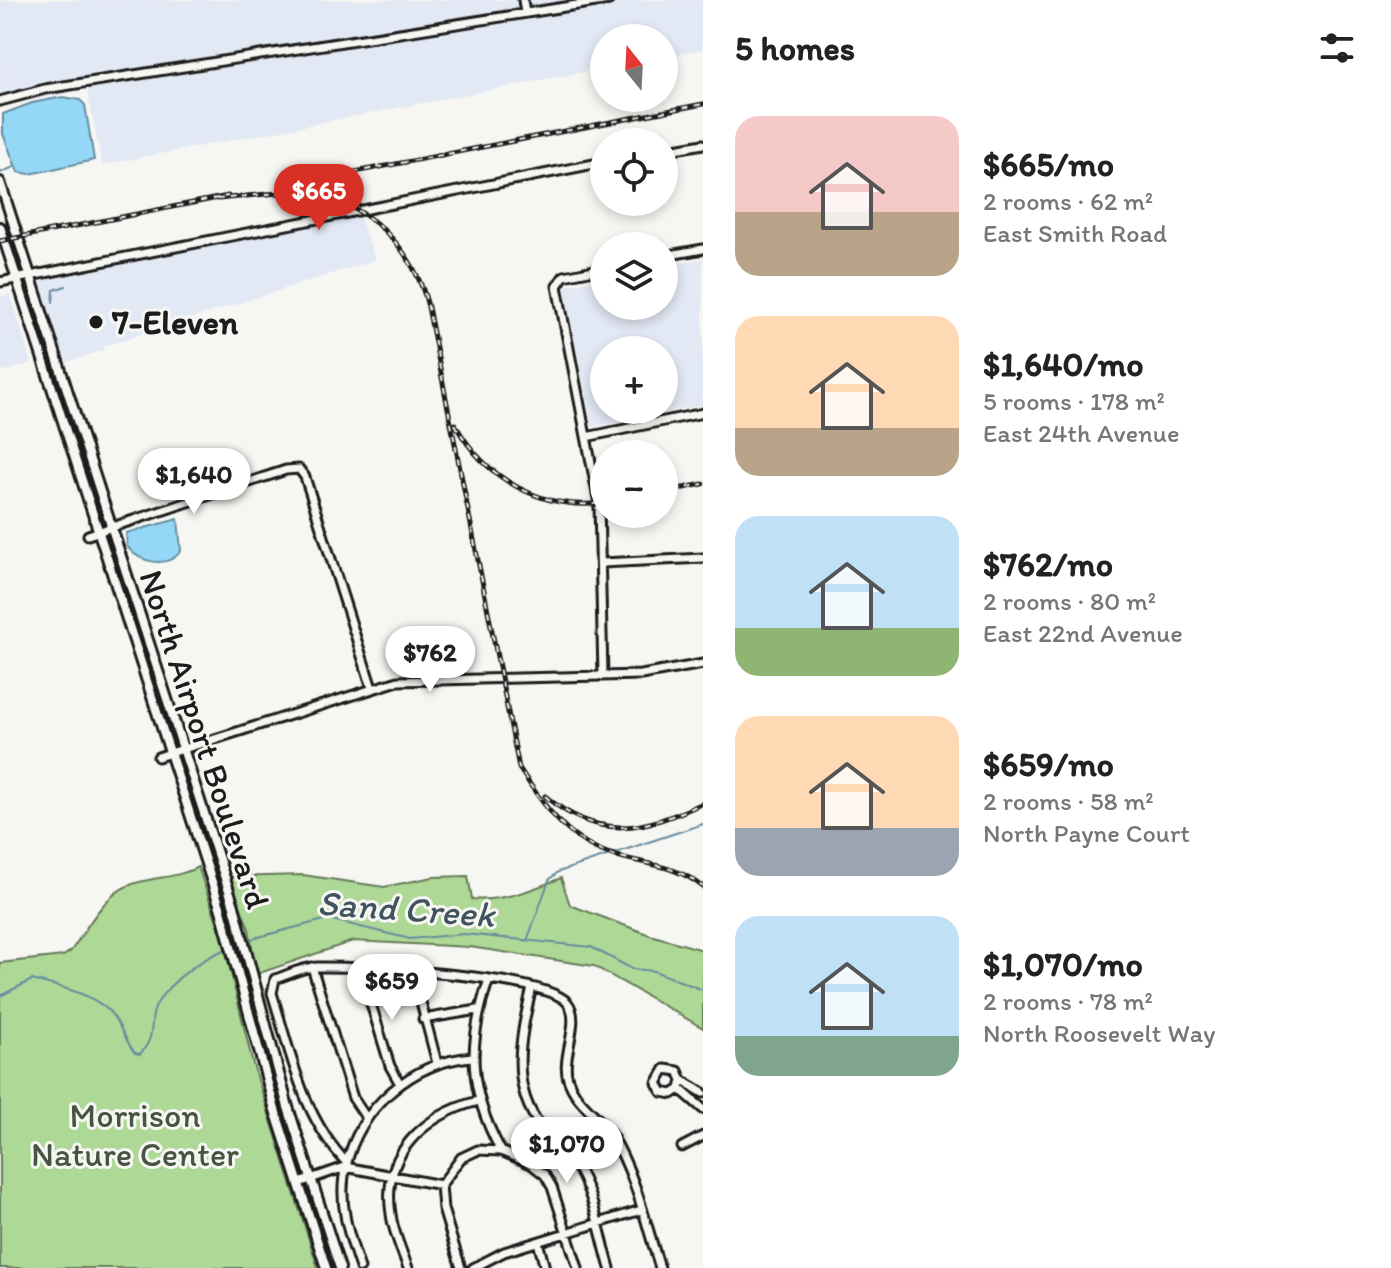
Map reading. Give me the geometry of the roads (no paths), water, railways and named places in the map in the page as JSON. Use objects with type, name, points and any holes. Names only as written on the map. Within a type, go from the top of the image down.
[{"type":"main road","name":"North Airport Boulevard","points":[[0,182],[109,528],[234,906],[310,1179],[340,1268]]},
{"type":"main road","name":"North Airport Boulevard","points":[[0,227],[93,533],[221,910],[326,1268]]},
{"type":"street","points":[[523,0],[525,13]]},
{"type":"street","points":[[0,101],[45,89],[609,0]]},
{"type":"street","points":[[678,148],[703,144]]},
{"type":"street","points":[[0,282],[590,165]]},
{"type":"street","points":[[678,253],[703,249]]},
{"type":"street","points":[[590,272],[558,281],[599,504],[603,676]]},
{"type":"street","points":[[586,437],[703,413]]},
{"type":"street","points":[[93,533],[286,470],[299,469],[305,477],[372,688]]},
{"type":"street","points":[[602,563],[703,558]]},
{"type":"street","points":[[158,757],[372,688],[416,679],[654,675],[703,664]]},
{"type":"street","points":[[312,967],[353,1098],[367,1119]]},
{"type":"street","points":[[346,1165],[325,1141],[311,1117],[272,993],[275,979],[312,967],[360,968],[489,979],[556,994],[570,1006],[572,1016],[564,1064],[567,1077],[580,1102],[611,1134],[660,1268]]},
{"type":"street","points":[[360,968],[390,1066],[400,1084]]},
{"type":"street","points":[[413,972],[437,1063]]},
{"type":"street","points":[[489,979],[478,1010],[472,1057],[478,1101],[501,1151]]},
{"type":"street","points":[[532,987],[520,1039],[519,1063],[523,1090],[540,1126],[575,1164],[610,1268]]},
{"type":"street","points":[[423,1019],[478,1010]]},
{"type":"street","points":[[360,1268],[346,1225],[346,1165],[367,1119],[400,1084],[437,1063],[472,1057]]},
{"type":"street","points":[[680,1089],[667,1094],[659,1088],[658,1078],[665,1069],[673,1069],[682,1080],[703,1093]]},
{"type":"street","points":[[680,1089],[682,1080]]},
{"type":"street","points":[[680,1089],[703,1109]]},
{"type":"street","points":[[408,1268],[391,1215],[393,1176],[400,1152],[420,1128],[454,1107],[478,1101]]},
{"type":"street","points":[[682,1147],[703,1136]]},
{"type":"street","points":[[461,1268],[443,1209],[441,1185],[461,1158],[478,1150],[501,1151],[518,1156],[545,1175],[578,1268]]},
{"type":"street","points":[[299,1183],[346,1165],[441,1185]]},
{"type":"street","points":[[473,1268],[504,1252],[641,1210]]},
{"type":"street","points":[[538,1242],[545,1268]]},
{"type":"water","points":[[63,97],[80,100],[85,105],[94,160],[30,174],[18,172],[3,134],[3,114],[32,103]]},
{"type":"water","points":[[178,519],[181,551],[175,557],[153,562],[138,556],[127,546],[126,533]]},
{"type":"waterway","points":[[0,173],[14,167]]},
{"type":"waterway","points":[[53,302],[54,290],[66,286]]},
{"type":"waterway","points":[[527,941],[549,880],[558,872],[703,824]]},
{"type":"waterway","name":"Sand Creek","points":[[247,940],[328,919],[410,939],[464,934],[591,947],[632,969],[654,971],[703,990]]},
{"type":"waterway","name":"Sand Creek","points":[[0,996],[32,980],[82,994],[108,1010],[131,1048],[140,1054],[149,1040],[155,1009],[163,994],[188,971],[227,949]]},
{"type":"railway","points":[[283,186],[703,104]]},
{"type":"railway","points":[[217,199],[282,193],[327,198],[367,216],[399,247],[421,285],[428,307],[519,768],[549,810],[585,843],[617,856],[683,874],[703,887]]},
{"type":"railway","points":[[0,241],[228,196]]},
{"type":"railway","points":[[455,424],[482,461],[518,487],[559,502],[590,504]]},
{"type":"railway","points":[[678,489],[703,484]]},
{"type":"railway","points":[[545,796],[584,820],[603,826],[622,827],[661,820],[703,803]]},
{"type":"place","name":"7-Eleven","points":[[96,322]]},
{"type":"park label","name":"Morrison Nature Center","points":[[135,1134]]}]
